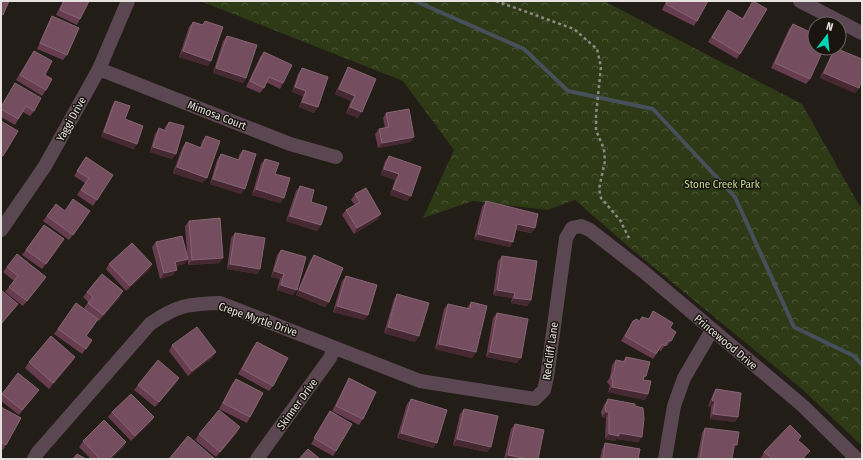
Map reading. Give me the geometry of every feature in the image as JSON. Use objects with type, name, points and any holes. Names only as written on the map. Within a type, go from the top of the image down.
[{"type":"street","name":"Yaggi Drive","points":[[1,230],[45,166],[98,69],[128,1]]},
{"type":"street","points":[[800,1],[862,33]]},
{"type":"street","name":"Mimosa Court","points":[[98,69],[290,144],[336,157]]},
{"type":"street","name":"Redcliff Lane","points":[[420,381],[535,399],[544,390],[547,377],[566,238],[572,228],[581,226],[590,230]]},
{"type":"street","name":"Princewood Drive","points":[[590,230],[803,406],[857,459]]},
{"type":"street","name":"Crepe Myrtle Drive","points":[[34,459],[38,452],[150,324],[169,311],[185,305],[220,304],[420,381]]},
{"type":"street","points":[[665,459],[674,406],[684,378],[712,330]]},
{"type":"street","name":"Skinner Drive","points":[[257,459],[330,358],[334,348]]},
{"type":"path","points":[[496,1],[574,29],[597,49],[601,67],[596,130],[604,149],[605,161],[599,189],[601,198],[620,220],[629,238]]},
{"type":"green space","name":"Stone Creek Park","points":[[200,1],[604,1],[802,104],[859,205],[862,207],[862,446],[802,389],[629,247],[575,200],[547,210],[473,201],[423,218],[454,150],[403,81]]},
{"type":"building","points":[[1,1],[9,1],[3,15],[1,14]]},
{"type":"building","points":[[64,1],[89,1],[80,19],[60,10]]},
{"type":"building","points":[[667,1],[708,1],[697,21],[666,4]]},
{"type":"building","points":[[753,1],[767,9],[740,54],[712,37],[728,10],[743,19]]},
{"type":"building","points":[[52,16],[79,28],[67,55],[40,43]]},
{"type":"building","points":[[205,21],[223,27],[211,61],[183,51],[193,22],[203,25]]},
{"type":"building","points":[[793,24],[807,31],[807,56],[820,56],[810,79],[775,63]]},
{"type":"building","points":[[227,36],[257,45],[246,78],[216,68]]},
{"type":"building","points":[[34,51],[52,61],[45,75],[52,79],[46,90],[20,75]]},
{"type":"building","points":[[264,52],[292,65],[283,83],[269,77],[264,88],[250,81]]},
{"type":"building","points":[[847,53],[862,59],[862,80],[859,88],[824,73],[831,56],[847,56]]},
{"type":"building","points":[[348,67],[376,79],[362,112],[350,107],[355,96],[339,89]]},
{"type":"building","points":[[302,68],[328,77],[318,107],[302,102],[306,91],[295,87]]},
{"type":"building","points":[[15,83],[41,98],[34,111],[26,106],[18,119],[1,109]]},
{"type":"building","points":[[115,101],[130,106],[125,119],[143,126],[137,144],[104,132]]},
{"type":"building","points":[[409,109],[414,137],[382,143],[379,129],[389,127],[386,113]]},
{"type":"building","points":[[1,121],[18,131],[3,156],[1,155]]},
{"type":"building","points":[[169,122],[184,126],[176,154],[153,147],[159,128],[166,131]]},
{"type":"building","points":[[206,136],[220,141],[207,178],[177,167],[186,142],[201,148]]},
{"type":"building","points":[[243,150],[256,154],[245,189],[213,179],[221,154],[239,160]]},
{"type":"building","points":[[389,156],[421,167],[411,196],[393,189],[399,174],[384,169]]},
{"type":"building","points":[[86,157],[113,175],[97,200],[81,190],[89,178],[77,171]]},
{"type":"building","points":[[265,159],[279,163],[275,174],[290,178],[284,198],[256,189]]},
{"type":"building","points":[[300,186],[314,190],[311,202],[327,207],[321,225],[290,216]]},
{"type":"building","points":[[366,188],[381,214],[357,228],[346,210],[360,202],[355,194]]},
{"type":"building","points":[[73,199],[90,211],[73,235],[47,216],[56,204],[65,211]]},
{"type":"building","points":[[486,201],[538,214],[535,228],[517,224],[513,242],[478,234]]},
{"type":"building","points":[[220,218],[223,258],[192,260],[189,221]]},
{"type":"building","points":[[44,225],[64,239],[46,264],[26,250]]},
{"type":"building","points":[[235,233],[265,238],[260,269],[230,264]]},
{"type":"building","points":[[182,236],[188,259],[175,262],[177,270],[164,273],[156,242]]},
{"type":"building","points":[[132,243],[152,264],[130,286],[109,264]]},
{"type":"building","points":[[281,250],[306,257],[297,290],[281,285],[284,274],[274,271]]},
{"type":"building","points":[[17,254],[46,277],[27,301],[9,287],[18,276],[7,267]]},
{"type":"building","points":[[314,255],[343,268],[329,302],[299,290]]},
{"type":"building","points":[[502,256],[537,261],[531,300],[514,298],[515,293],[497,290]]},
{"type":"building","points":[[102,274],[123,291],[103,315],[88,303],[93,297],[87,292]]},
{"type":"building","points":[[346,276],[377,285],[368,315],[337,306]]},
{"type":"building","points":[[1,290],[18,304],[1,324]]},
{"type":"building","points":[[397,294],[429,303],[419,336],[388,327]]},
{"type":"building","points":[[471,302],[487,306],[476,352],[439,344],[448,304],[470,309]]},
{"type":"building","points":[[76,303],[98,319],[86,336],[92,340],[86,349],[58,329]]},
{"type":"building","points":[[653,311],[673,323],[670,328],[676,332],[671,341],[668,340],[665,346],[662,344],[656,354],[625,336],[633,321],[637,319],[639,322],[642,317],[649,319]]},
{"type":"building","points":[[497,313],[528,319],[521,358],[490,352]]},
{"type":"building","points":[[197,327],[216,352],[192,371],[172,345]]},
{"type":"building","points":[[51,336],[75,357],[53,383],[29,362]]},
{"type":"building","points":[[257,342],[288,358],[273,386],[242,369]]},
{"type":"building","points":[[626,357],[650,362],[646,376],[644,376],[643,380],[651,381],[648,394],[612,387],[613,381],[611,377],[614,372],[616,360],[625,362]]},
{"type":"building","points":[[158,360],[179,378],[159,402],[138,385]]},
{"type":"building","points":[[18,373],[39,390],[22,410],[2,394]]},
{"type":"building","points":[[349,378],[376,392],[363,419],[336,406]]},
{"type":"building","points":[[236,379],[263,393],[250,417],[223,403]]},
{"type":"building","points":[[716,389],[741,393],[738,417],[713,414],[715,402],[712,400]]},
{"type":"building","points":[[131,394],[154,417],[135,436],[112,412]]},
{"type":"building","points":[[411,399],[447,410],[437,443],[401,433]]},
{"type":"building","points":[[608,399],[635,404],[635,406],[643,408],[644,419],[642,437],[619,433],[619,436],[609,434],[609,412],[606,412],[605,407]]},
{"type":"building","points":[[1,407],[21,418],[6,445],[1,442]]},
{"type":"building","points":[[464,409],[498,416],[491,447],[457,439]]},
{"type":"building","points":[[219,410],[240,427],[220,452],[199,434]]},
{"type":"building","points":[[330,411],[352,424],[336,451],[314,438]]},
{"type":"building","points":[[104,420],[126,442],[109,459],[100,459],[83,441]]},
{"type":"building","points":[[515,424],[544,430],[538,459],[528,459],[508,455]]},
{"type":"building","points":[[790,425],[801,436],[798,440],[810,451],[802,459],[773,459],[764,452]]},
{"type":"building","points":[[705,428],[739,432],[737,445],[733,444],[732,459],[700,459]]},
{"type":"building","points":[[188,436],[214,458],[169,459]]},
{"type":"building","points":[[605,443],[640,449],[638,459],[603,458]]},
{"type":"building","points":[[308,449],[320,459],[299,459]]},
{"type":"building","points":[[77,454],[86,459],[73,459]]},
{"type":"waterway","points":[[415,1],[524,49],[568,91],[653,109],[735,197],[794,327],[854,356],[862,365]]}]
